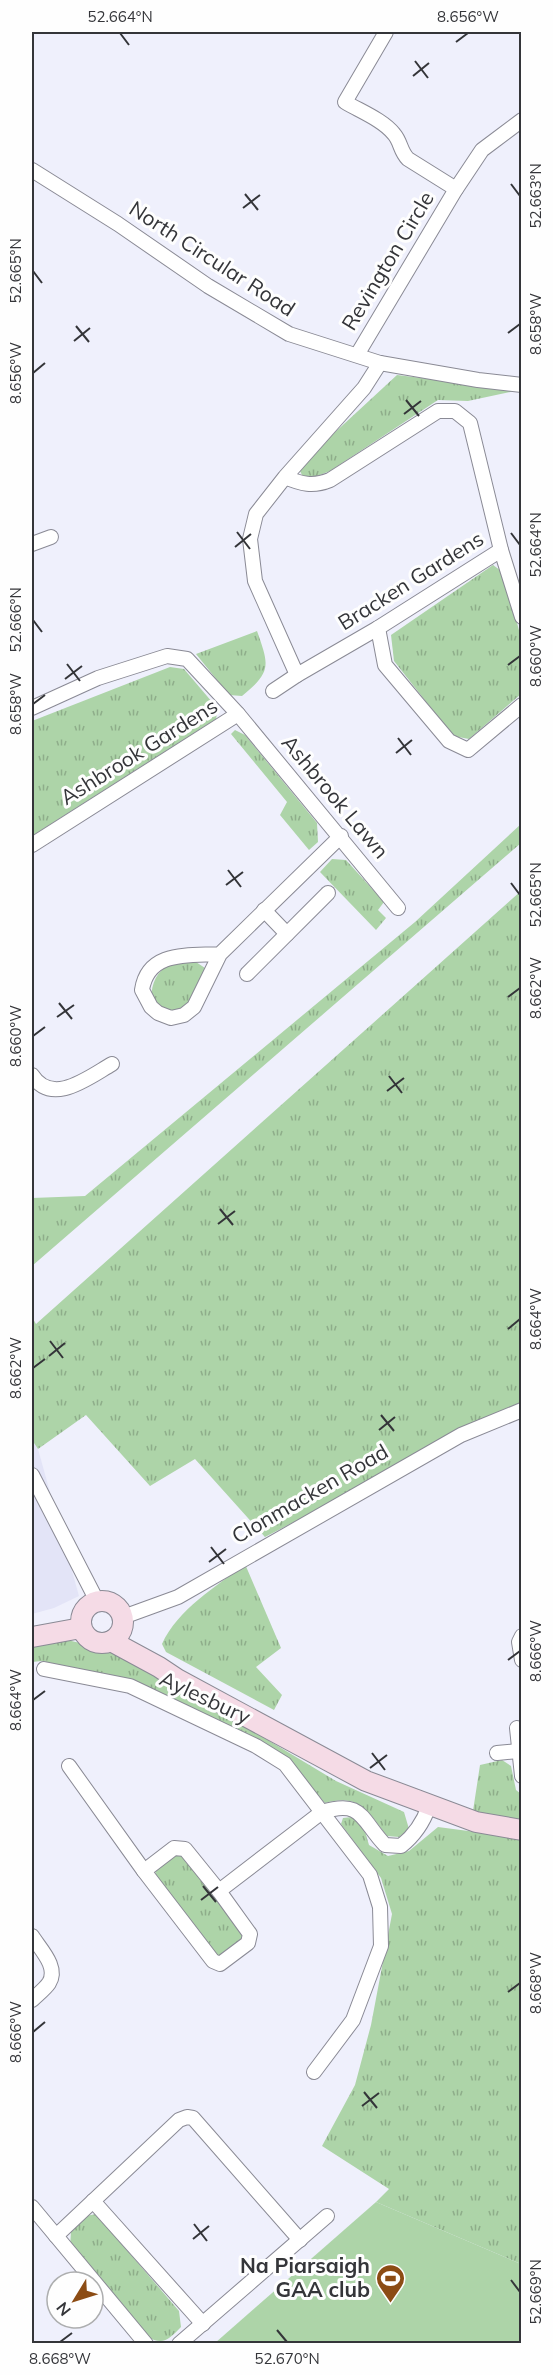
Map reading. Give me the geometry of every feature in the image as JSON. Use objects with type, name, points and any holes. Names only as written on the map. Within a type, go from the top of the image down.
[{"type":"street","name":"Revington Circle","points":[[386,32],[345,102],[389,128],[396,136],[402,153],[408,159],[456,189]]},
{"type":"street","name":"Revington Circle","points":[[357,355],[456,189],[482,150],[522,120]]},
{"type":"street","name":"North Circular Road","points":[[32,170],[118,224],[208,286],[289,334],[380,363],[522,385]]},
{"type":"street","points":[[297,675],[255,581],[250,539],[256,514],[285,477],[364,388],[380,363]]},
{"type":"street","name":"Bracken Gardens","points":[[273,691],[501,550],[470,423],[455,411],[438,411],[330,480],[317,485],[299,483],[285,477]]},
{"type":"street","points":[[32,544],[51,537]]},
{"type":"street","points":[[501,550],[522,617]]},
{"type":"street","points":[[378,628],[385,664],[449,741],[468,750],[522,705]]},
{"type":"street","name":"Ashbrook Lawn","points":[[32,708],[98,678],[167,656],[187,659],[238,714],[398,908]]},
{"type":"street","name":"Ashbrook Gardens","points":[[32,845],[238,714]]},
{"type":"street","points":[[220,954],[166,958],[150,969],[142,990],[151,1007],[158,1013],[171,1017],[184,1015],[194,1007],[220,954],[340,836]]},
{"type":"street","points":[[247,974],[328,893]]},
{"type":"street","points":[[264,910],[287,934]]},
{"type":"street","points":[[32,1075],[34,1080],[51,1089],[70,1088],[112,1064]]},
{"type":"street","name":"Clonmacken Road","points":[[119,1628],[143,1612],[178,1597],[461,1435],[522,1410]]},
{"type":"street","points":[[32,1475],[97,1601]]},
{"type":"street","points":[[119,1628],[102,1644],[93,1642],[81,1628],[82,1614],[97,1601],[113,1604],[119,1628],[151,1663],[366,1781],[476,1822],[522,1830]]},
{"type":"street","points":[[32,1637],[81,1628]]},
{"type":"street","points":[[522,1636],[519,1642],[522,1660]]},
{"type":"street","name":"Aylesbury","points":[[44,1669],[130,1686],[256,1746],[285,1764],[370,1875],[380,1907],[381,1946],[353,2020],[314,2072]]},
{"type":"street","points":[[517,1728],[522,1776]]},
{"type":"street","points":[[497,1753],[518,1751]]},
{"type":"street","points":[[69,1766],[144,1871],[213,1961],[220,1964],[248,1943],[250,1934],[219,1890],[185,1849],[174,1848],[144,1871]]},
{"type":"street","points":[[219,1890],[322,1812],[341,1806],[358,1811],[385,1845],[401,1846],[412,1837],[424,1820],[429,1806]]},
{"type":"street","points":[[32,1936],[51,1965],[52,1973],[49,1983],[32,2000]]},
{"type":"street","points":[[56,2236],[179,2120],[187,2117],[193,2118],[300,2240]]},
{"type":"street","points":[[93,2201],[203,2324]]},
{"type":"street","points":[[32,2207],[146,2343]]},
{"type":"street","points":[[180,2343],[327,2216]]},
{"type":"shaded area","points":[[32,1440],[38,1449],[79,1596],[54,1608],[32,1614]]},
{"type":"green space","points":[[397,375],[520,390],[468,401],[438,400],[330,471],[312,478],[303,477],[299,469],[305,460]]},
{"type":"green space","points":[[493,565],[504,573],[521,638],[521,694],[469,739],[453,736],[394,661],[391,635]]},
{"type":"green space","points":[[257,631],[264,652],[263,674],[242,696],[229,695],[196,654]]},
{"type":"green space","points":[[170,667],[184,669],[218,709],[216,719],[32,836],[32,721]]},
{"type":"green space","points":[[235,730],[245,735],[317,823],[318,842],[309,850],[280,815],[287,802],[231,734]]},
{"type":"green space","points":[[521,824],[521,843],[32,1266],[32,1198],[85,1196],[415,922]]},
{"type":"green space","points":[[332,859],[346,860],[384,902],[378,910],[386,918],[376,930],[320,872]]},
{"type":"green space","points":[[521,891],[521,1404],[265,1537],[195,1459],[150,1486],[86,1415],[38,1449],[32,1440],[32,1317],[36,1324]]},
{"type":"green space","points":[[196,962],[205,968],[195,992],[182,1011],[173,1012],[152,1002],[154,983],[162,970],[173,965]]},
{"type":"green space","points":[[245,1564],[281,1648],[256,1667],[282,1695],[274,1710],[166,1652],[162,1644],[169,1631],[188,1609]]},
{"type":"green space","points":[[63,1639],[80,1643],[97,1652],[123,1653],[336,1781],[404,1812],[409,1829],[399,1837],[387,1836],[368,1812],[355,1802],[346,1800],[325,1803],[289,1761],[132,1681],[42,1661],[32,1662],[32,1646]]},
{"type":"green space","points":[[502,1760],[511,1766],[516,1790],[521,1794],[521,1823],[473,1811],[480,1765]]},
{"type":"green space","points":[[352,1817],[364,1828],[369,1845],[388,1856],[409,1851],[438,1827],[521,1838],[521,2264],[376,2202],[389,2189],[322,2146],[355,2085],[371,2025],[392,1914],[381,1878],[341,1824],[343,1818]]},
{"type":"green space","points":[[176,1854],[184,1855],[242,1933],[243,1940],[222,1955],[214,1956],[156,1877],[155,1867]]},
{"type":"green space","name":"Na Piarsaigh GAA club","points":[[376,2202],[521,2264],[521,2343],[215,2343]]},
{"type":"green space","points":[[96,2214],[179,2311],[181,2327],[166,2340],[158,2341],[147,2337],[105,2288],[105,2270],[89,2270],[70,2248],[71,2231],[86,2216]]},
{"type":"place","name":"Na Piarsaigh GAA club","points":[[391,2304]]}]
